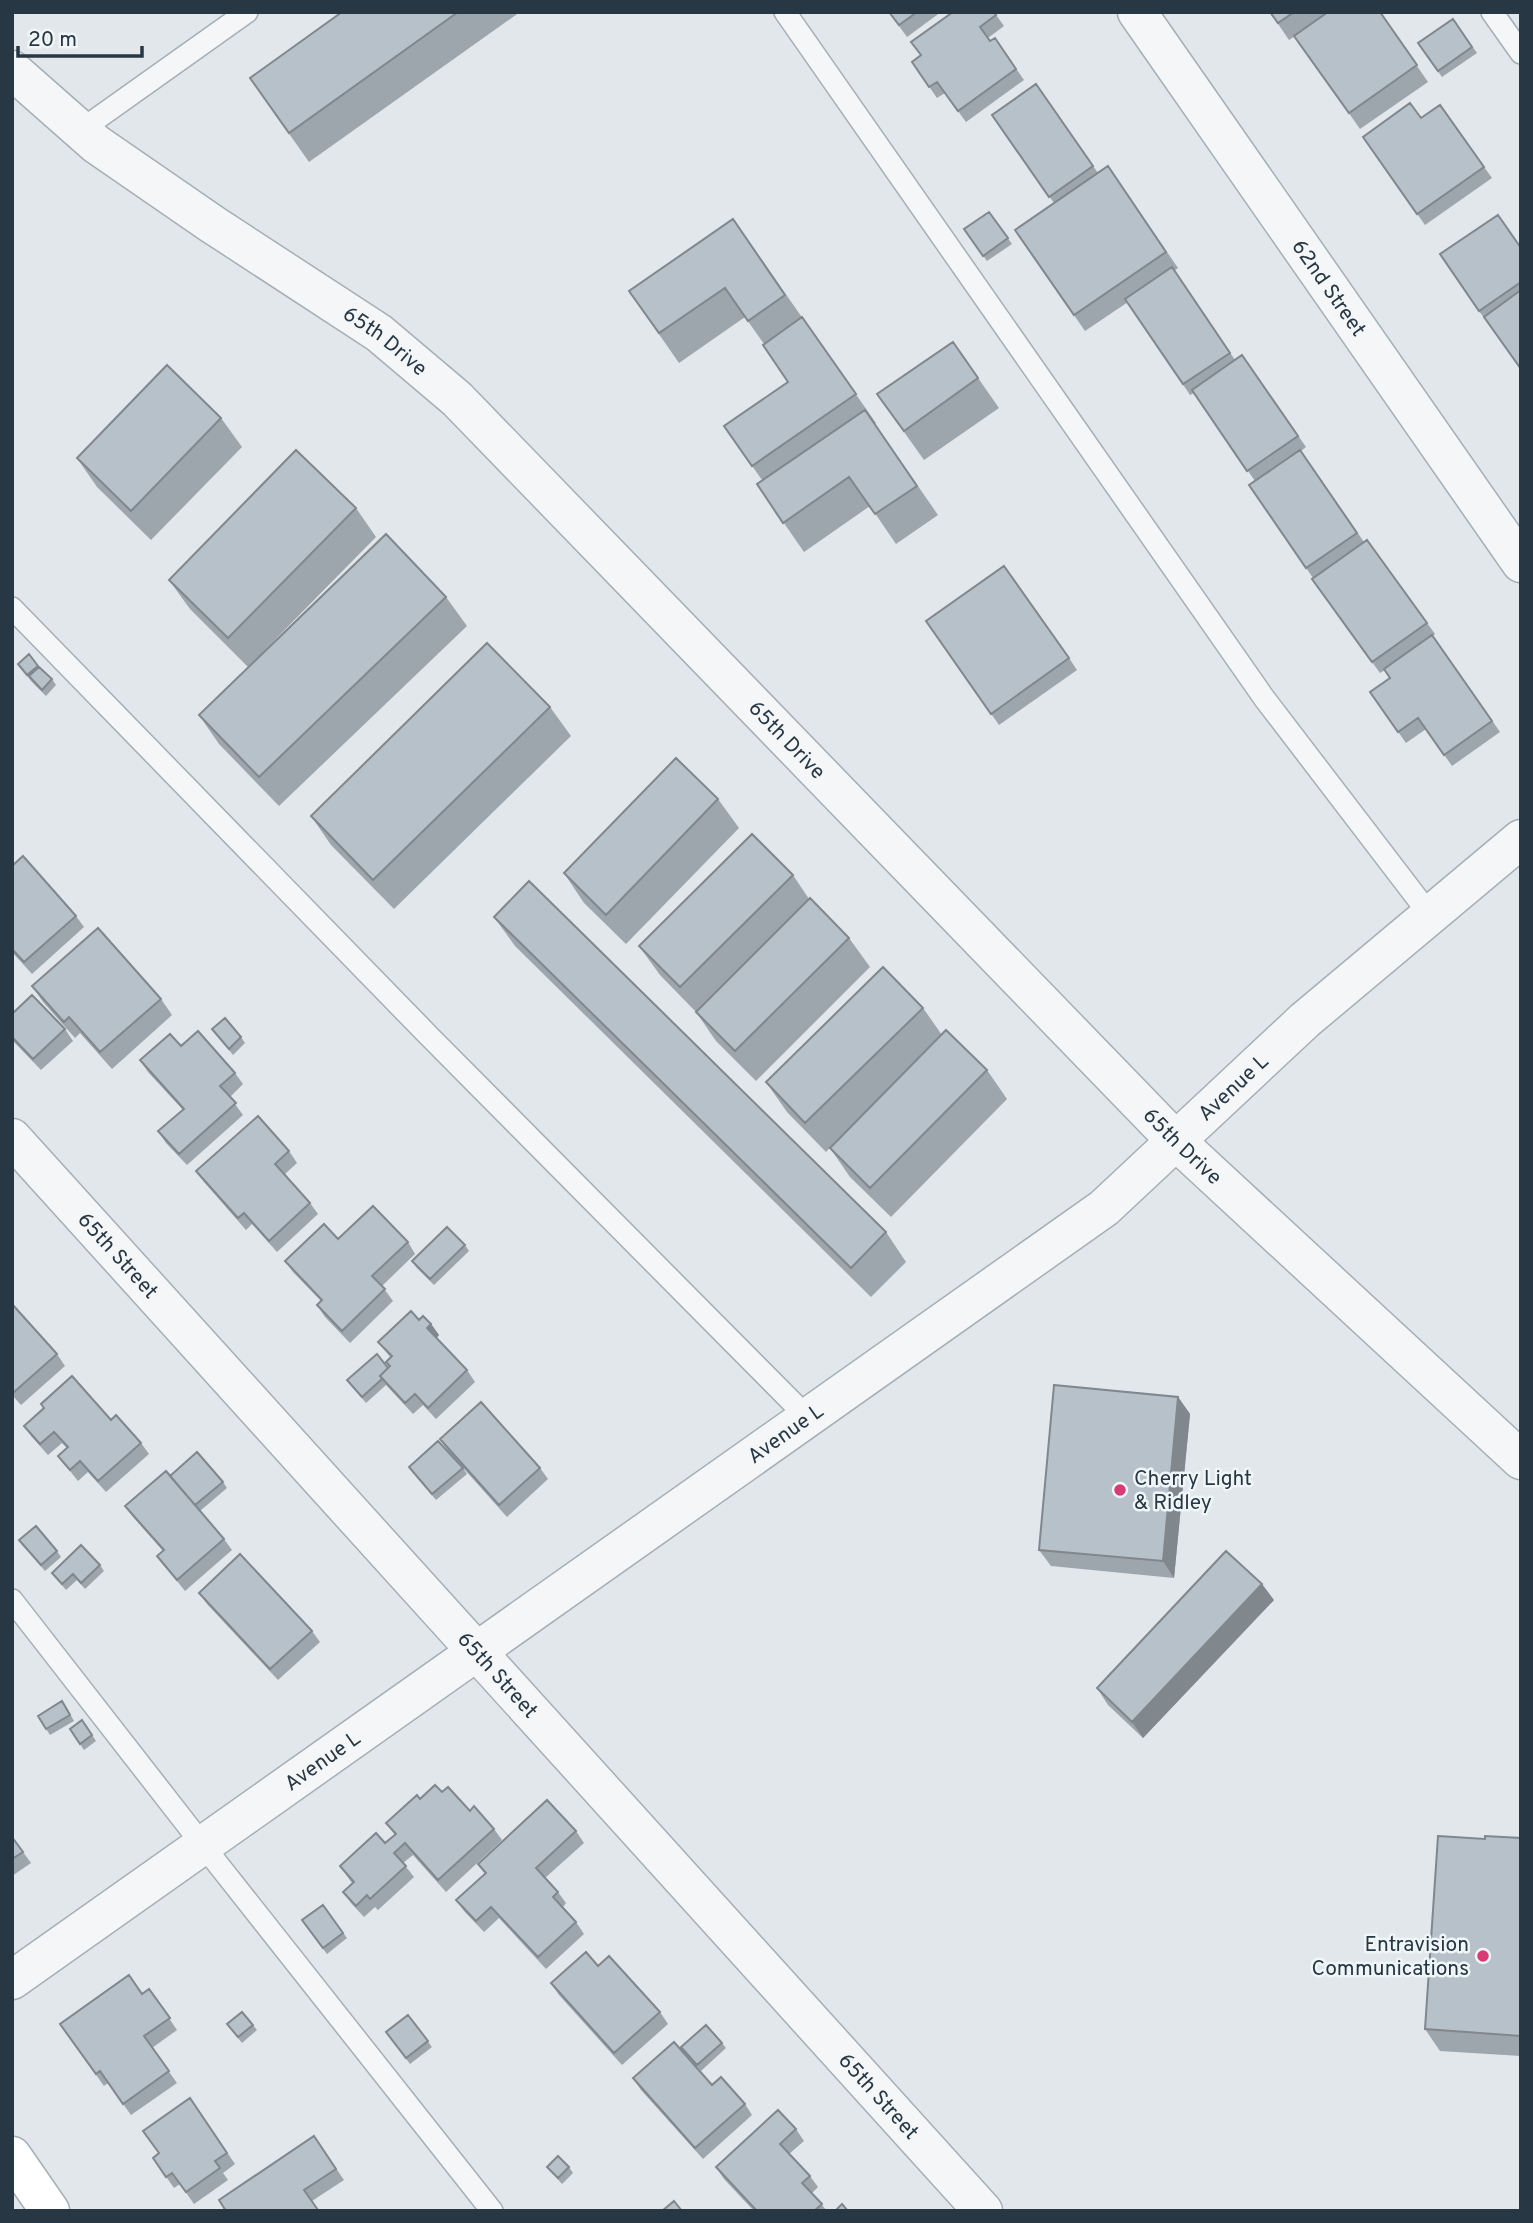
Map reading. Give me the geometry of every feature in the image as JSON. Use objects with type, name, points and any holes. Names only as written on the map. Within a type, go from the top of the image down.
[{"type":"street","name":"62nd Street","points":[[1136,12],[1521,563]]},
{"type":"street","name":"65th Drive","points":[[12,70],[96,144],[212,224],[379,333],[457,399],[1176,1141],[1521,1460]]},
{"type":"street","name":"Avenue L","points":[[12,1980],[475,1650],[1104,1208],[1305,1020],[1521,839]]},
{"type":"street","name":"65th Street","points":[[12,1138],[983,2211]]},
{"type":"street","points":[[12,2156],[50,2211]]},
{"type":"lane","points":[[81,131],[247,12]]},
{"type":"lane","points":[[785,12],[1264,698],[1430,915]]},
{"type":"lane","points":[[1492,12],[1521,53]]},
{"type":"lane","points":[[12,608],[437,1045],[807,1417]]},
{"type":"lane","points":[[12,1600],[492,2211]]},
{"type":"building","points":[[342,12],[458,12],[289,133],[250,78]]},
{"type":"building","points":[[889,12],[917,12],[899,25]]},
{"type":"building","points":[[953,12],[994,12],[996,15],[980,27],[990,41],[995,38],[1016,69],[958,111],[937,82],[929,87],[912,62],[921,55],[911,42]]},
{"type":"building","points":[[1270,12],[1294,12],[1278,23]]},
{"type":"building","points":[[1328,12],[1380,12],[1417,65],[1349,113],[1294,36]]},
{"type":"building","points":[[1453,19],[1472,47],[1438,71],[1418,43]]},
{"type":"building","points":[[1036,84],[1093,166],[1049,197],[992,115]]},
{"type":"building","points":[[1410,103],[1421,118],[1440,105],[1484,167],[1417,214],[1363,137]]},
{"type":"building","points":[[1108,166],[1166,252],[1074,315],[1015,230]]},
{"type":"building","points":[[989,212],[1008,238],[983,256],[964,229]]},
{"type":"building","points":[[1498,215],[1521,248],[1521,282],[1479,311],[1440,254]]},
{"type":"building","points":[[733,219],[785,295],[748,321],[725,288],[659,333],[629,291]]},
{"type":"building","points":[[1172,267],[1230,353],[1183,384],[1125,299]]},
{"type":"building","points":[[1521,290],[1521,369],[1484,317]]},
{"type":"building","points":[[802,317],[856,394],[752,466],[724,426],[788,382],[763,345]]},
{"type":"building","points":[[953,342],[978,378],[904,431],[877,394]]},
{"type":"building","points":[[1242,355],[1298,436],[1247,471],[1192,390]]},
{"type":"building","points":[[167,365],[221,418],[131,511],[77,458]]},
{"type":"building","points":[[865,410],[917,486],[875,514],[849,477],[783,523],[757,484]]},
{"type":"building","points":[[296,450],[356,508],[228,638],[169,580]]},
{"type":"building","points":[[1300,450],[1357,533],[1306,568],[1249,485]]},
{"type":"building","points":[[386,534],[446,597],[259,777],[199,715]]},
{"type":"building","points":[[1367,540],[1427,623],[1372,662],[1312,579]]},
{"type":"building","points":[[1004,566],[1069,658],[991,714],[926,621]]},
{"type":"building","points":[[1432,635],[1492,721],[1444,755],[1418,718],[1398,732],[1370,692],[1390,678],[1384,669]]},
{"type":"building","points":[[487,643],[550,707],[373,880],[311,816]]},
{"type":"building","points":[[29,654],[38,666],[27,675],[18,664]]},
{"type":"building","points":[[39,667],[52,679],[42,690],[29,676]]},
{"type":"building","points":[[676,758],[718,799],[606,915],[564,873]]},
{"type":"building","points":[[752,834],[793,875],[680,987],[639,946]]},
{"type":"building","points":[[23,856],[76,916],[24,962],[12,949],[12,866]]},
{"type":"building","points":[[529,881],[886,1232],[851,1268],[494,917]]},
{"type":"building","points":[[810,898],[849,938],[735,1051],[696,1012]]},
{"type":"building","points":[[98,928],[161,999],[100,1052],[69,1017],[64,1022],[32,986]]},
{"type":"building","points":[[883,967],[923,1008],[805,1123],[766,1082]]},
{"type":"building","points":[[32,995],[65,1029],[33,1059],[12,1037],[12,1014]]},
{"type":"building","points":[[225,1018],[241,1037],[229,1049],[212,1029]]},
{"type":"building","points":[[946,1030],[987,1070],[870,1188],[830,1148]]},
{"type":"building","points":[[198,1031],[235,1073],[220,1086],[236,1103],[179,1154],[158,1131],[184,1109],[140,1060],[170,1034],[181,1046]]},
{"type":"building","points":[[258,1116],[289,1151],[275,1164],[310,1203],[269,1241],[244,1213],[238,1218],[196,1171]]},
{"type":"building","points":[[373,1206],[408,1242],[372,1276],[385,1289],[342,1331],[317,1305],[322,1300],[285,1261],[324,1224],[338,1239]]},
{"type":"building","points":[[447,1227],[465,1245],[430,1279],[412,1261]]},
{"type":"building","points":[[12,1304],[57,1354],[13,1393],[12,1392]]},
{"type":"building","points":[[411,1311],[419,1320],[423,1316],[431,1324],[427,1328],[467,1370],[428,1408],[415,1394],[405,1403],[380,1376],[390,1366],[386,1362],[392,1356],[378,1342]]},
{"type":"building","points":[[377,1354],[388,1368],[380,1376],[382,1379],[362,1397],[347,1380]]},
{"type":"building","points":[[72,1376],[111,1420],[116,1415],[141,1443],[98,1481],[80,1461],[70,1470],[58,1456],[68,1447],[54,1432],[40,1444],[24,1426],[44,1408],[41,1404]]},
{"type":"building","name":"Cherry Light & Ridley","points":[[1054,1385],[1178,1397],[1163,1561],[1039,1550]]},
{"type":"building","points":[[481,1402],[540,1468],[499,1505],[440,1439]]},
{"type":"building","points":[[438,1441],[463,1468],[432,1494],[409,1467]]},
{"type":"building","points":[[197,1452],[223,1482],[195,1505],[170,1476]]},
{"type":"building","points":[[166,1471],[224,1539],[177,1580],[157,1556],[164,1550],[125,1506]]},
{"type":"building","points":[[36,1526],[57,1551],[41,1565],[19,1540]]},
{"type":"building","points":[[81,1545],[100,1565],[81,1583],[73,1574],[62,1584],[52,1573]]},
{"type":"building","points":[[1226,1551],[1262,1584],[1132,1722],[1097,1688]]},
{"type":"building","points":[[240,1554],[312,1631],[270,1669],[199,1593]]},
{"type":"building","points":[[62,1701],[70,1715],[46,1729],[38,1716]]},
{"type":"building","points":[[82,1720],[92,1735],[80,1744],[70,1729]]},
{"type":"building","points":[[435,1785],[442,1792],[448,1787],[470,1811],[474,1806],[494,1829],[438,1880],[405,1843],[394,1853],[406,1866],[370,1899],[367,1895],[356,1906],[343,1892],[354,1882],[340,1866],[376,1833],[385,1843],[396,1834],[386,1823],[417,1795],[420,1799]]},
{"type":"building","points":[[547,1800],[576,1831],[536,1868],[558,1892],[553,1897],[576,1922],[538,1957],[491,1907],[476,1921],[456,1900],[486,1873],[478,1864]]},
{"type":"building","name":"Entravision Communications","points":[[1438,1836],[1521,1838],[1521,2036],[1425,2029]]},
{"type":"building","points":[[12,1837],[23,1852],[12,1859]]},
{"type":"building","points":[[323,1905],[343,1933],[323,1948],[302,1920]]},
{"type":"building","points":[[586,1952],[598,1966],[609,1956],[660,2012],[614,2053],[551,1983]]},
{"type":"building","points":[[129,1975],[142,1994],[149,1989],[170,2018],[144,2036],[169,2071],[123,2104],[100,2071],[96,2074],[60,2024]]},
{"type":"building","points":[[242,2012],[253,2025],[238,2037],[227,2024]]},
{"type":"building","points":[[408,2015],[428,2041],[406,2058],[386,2032]]},
{"type":"building","points":[[706,2025],[722,2043],[697,2065],[681,2047]]},
{"type":"building","points":[[674,2042],[712,2085],[721,2077],[745,2104],[695,2148],[633,2078]]},
{"type":"building","points":[[190,2098],[227,2153],[215,2161],[220,2168],[186,2192],[172,2173],[166,2177],[153,2158],[159,2153],[143,2131]]},
{"type":"building","points":[[778,2110],[796,2129],[780,2144],[810,2176],[802,2183],[822,2204],[814,2211],[757,2211],[716,2167]]},
{"type":"building","points":[[314,2136],[336,2169],[304,2190],[318,2210],[226,2211],[219,2200]]},
{"type":"building","points":[[558,2156],[569,2167],[558,2178],[547,2167]]},
{"type":"building","points":[[674,2201],[682,2211],[662,2211]]},
{"type":"building","points":[[842,2204],[848,2211],[835,2211]]},
{"type":"place","name":"Cherry Light & Ridley","points":[[1120,1490]]},
{"type":"place","name":"Entravision Communications","points":[[1483,1956]]}]
